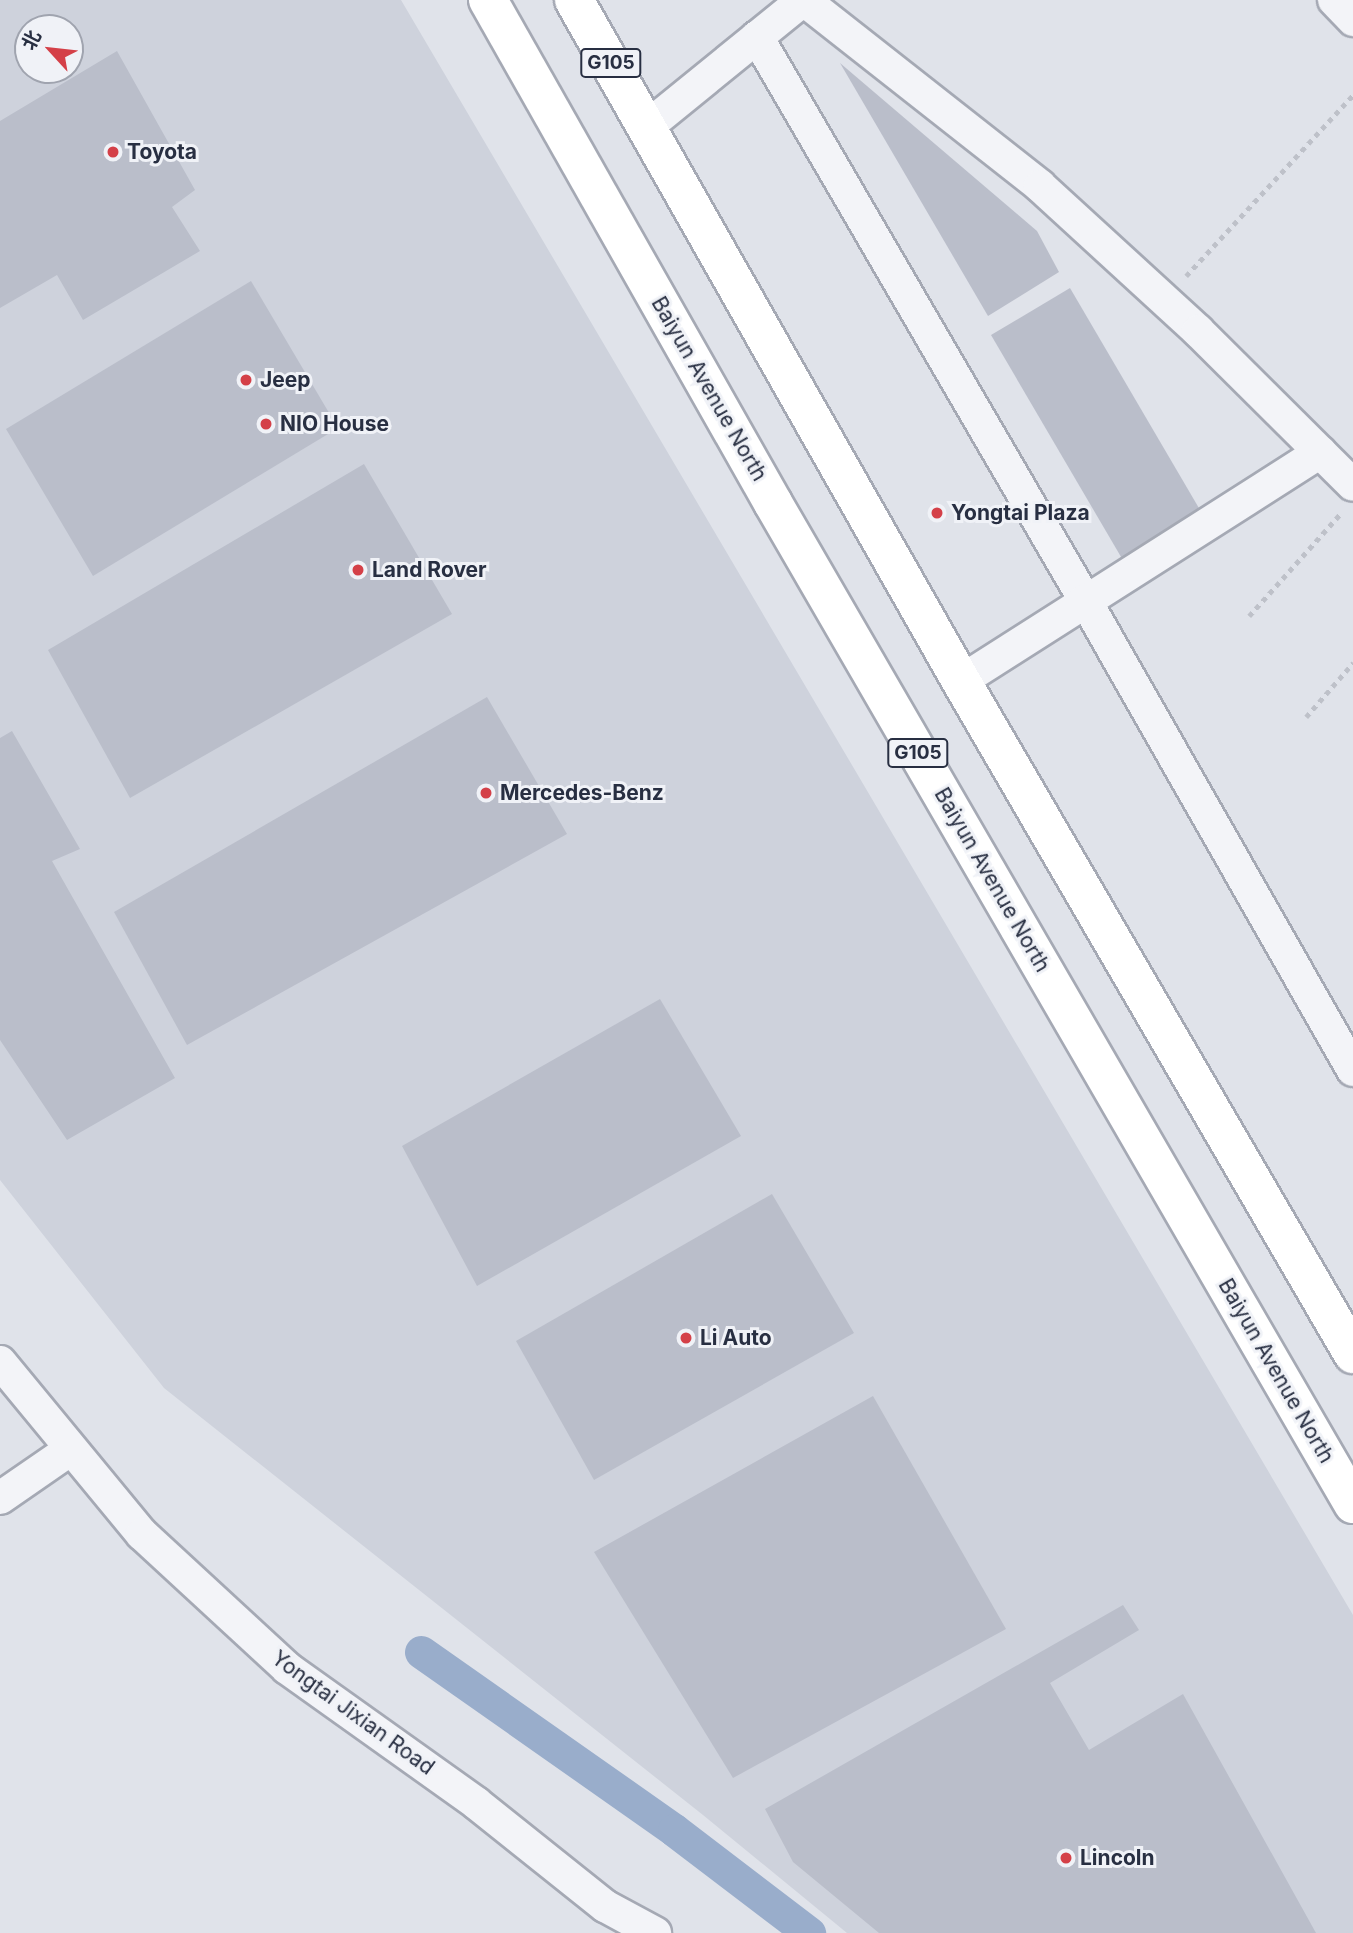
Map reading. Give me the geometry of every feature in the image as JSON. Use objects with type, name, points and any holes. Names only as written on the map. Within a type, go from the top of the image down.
[{"type":"highway","name":"Baiyun Avenue North","points":[[488,0],[767,492],[1353,1504]]},
{"type":"highway","name":"G105","points":[[574,0],[961,681],[1353,1354]]},
{"type":"street","points":[[648,126],[804,0],[1040,186],[1164,300],[1320,452],[1349,497]]},
{"type":"street","points":[[1334,0],[1353,20]]},
{"type":"street","points":[[757,37],[1085,600],[1353,1070]]},
{"type":"street","points":[[961,681],[1320,452]]},
{"type":"street","name":"Yongtai Jixian Road","points":[[0,1362],[142,1534],[287,1668],[476,1803],[605,1906],[655,1933]]},
{"type":"street","points":[[0,1498],[71,1449]]},
{"type":"path","points":[[1164,300],[1353,95]]},
{"type":"path","points":[[1249,616],[1349,497]]},
{"type":"path","points":[[1306,717],[1353,663]]},
{"type":"shaded area","points":[[0,0],[401,0],[1353,1615],[1353,1933],[847,1933],[703,1815],[164,1388],[0,1180]]},
{"type":"building","points":[[117,51],[195,190],[172,207],[200,251],[83,320],[57,275],[0,308],[0,121],[62,84],[84,84],[84,71]]},
{"type":"building","points":[[840,63],[1037,231],[1059,272],[988,316]]},
{"type":"building","points":[[251,281],[338,428],[93,576],[6,429]]},
{"type":"building","points":[[1070,288],[1203,515],[1124,562],[991,335]]},
{"type":"building","points":[[364,464],[452,614],[130,798],[48,650]]},
{"type":"building","points":[[487,697],[567,834],[187,1045],[114,912]]},
{"type":"building","points":[[12,731],[80,849],[52,861],[175,1078],[67,1140],[0,1040],[0,738]]},
{"type":"building","points":[[660,999],[741,1136],[477,1286],[402,1146]]},
{"type":"building","points":[[772,1194],[854,1333],[594,1480],[516,1341]]},
{"type":"building","points":[[873,1396],[1006,1629],[733,1778],[594,1552]]},
{"type":"building","points":[[1123,1605],[1139,1630],[1050,1683],[1089,1750],[1183,1694],[1316,1933],[879,1933],[793,1862],[765,1809]]},
{"type":"waterway","points":[[421,1652],[674,1830],[809,1933]]},
{"type":"place","name":"Toyota","points":[[113,152]]},
{"type":"place","name":"Jeep","points":[[246,380]]},
{"type":"place","name":"NIO House","points":[[266,424]]},
{"type":"place","name":"Yongtai Plaza","points":[[937,513]]},
{"type":"place","name":"Land Rover","points":[[358,570]]},
{"type":"place","name":"Mercedes-Benz","points":[[486,793]]},
{"type":"place","name":"Li Auto","points":[[686,1338]]},
{"type":"place","name":"Lincoln","points":[[1066,1858]]}]
